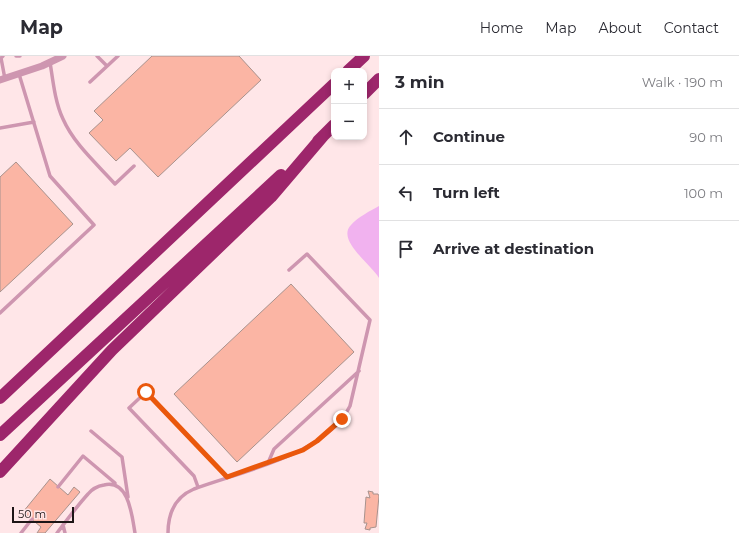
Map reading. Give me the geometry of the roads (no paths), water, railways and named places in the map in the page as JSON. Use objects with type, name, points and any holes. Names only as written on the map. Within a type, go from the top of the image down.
[{"type":"highway","points":[[351,68],[364,56]]},
{"type":"highway","points":[[367,91],[379,79]]},
{"type":"highway","points":[[0,398],[331,87]]},
{"type":"highway","points":[[0,435],[331,128]]},
{"type":"highway","points":[[0,472],[112,350],[271,197],[323,136]]},
{"type":"highway","points":[[0,390],[55,346]]},
{"type":"street","points":[[2,79],[19,74],[63,56]]},
{"type":"lane","points":[[2,79],[1,58],[3,56]]},
{"type":"lane","points":[[97,56],[107,66]]},
{"type":"lane","points":[[90,82],[118,56]]},
{"type":"lane","points":[[50,62],[60,111],[66,126],[77,142],[115,184],[134,166]]},
{"type":"lane","points":[[0,313],[94,225],[50,176],[19,74]]},
{"type":"lane","points":[[0,128],[34,122]]},
{"type":"lane","points":[[168,533],[169,517],[175,503],[184,494],[198,487],[268,463],[310,446],[342,419],[350,406],[370,320],[307,254],[289,270]]},
{"type":"lane","points":[[268,463],[274,449],[359,371]]},
{"type":"lane","points":[[198,487],[194,476],[129,408],[146,392],[227,477]]},
{"type":"lane","points":[[91,431],[122,456],[135,533]]},
{"type":"lane","points":[[58,487],[83,456],[117,485],[124,493],[129,504]]},
{"type":"lane","points":[[57,533],[93,490],[107,484],[117,485]]},
{"type":"lane","points":[[21,533],[32,519]]},
{"type":"lane","points":[[63,525],[66,533]]}]
